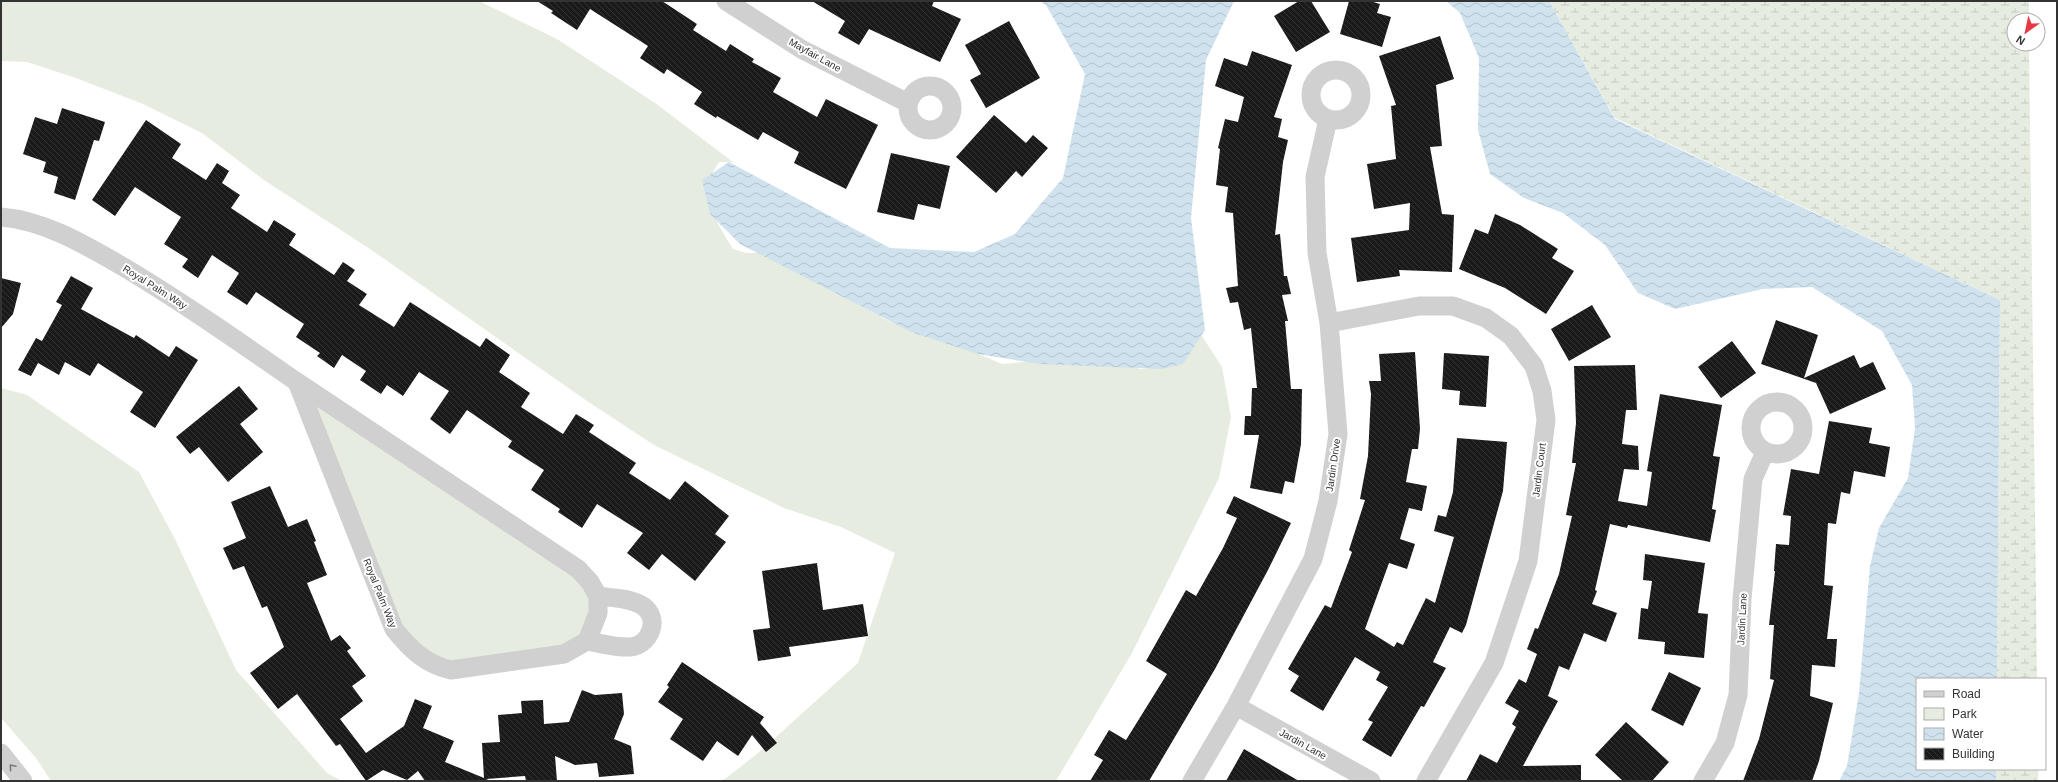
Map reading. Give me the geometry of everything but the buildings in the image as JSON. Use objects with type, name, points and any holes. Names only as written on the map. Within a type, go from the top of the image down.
[{"type":"street","name":"Mayfair Lane","points":[[726,1],[803,50],[908,103]]},
{"type":"street","name":"Jardin Drive","points":[[1192,781],[1236,706],[1313,559],[1326,508],[1338,434],[1329,323],[1317,253],[1314,177],[1328,119]]},
{"type":"street","name":"Royal Palm Way","points":[[1,217],[16,218],[71,236],[168,293],[297,382],[578,569],[590,582],[598,596]]},
{"type":"street","name":"Jardin Court","points":[[1329,323],[1419,306],[1453,306],[1486,318],[1511,336],[1534,366],[1542,392],[1546,420],[1528,561],[1494,663],[1426,781]]},
{"type":"street","name":"Royal Palm Way","points":[[297,382],[394,629],[408,647],[422,658],[438,667],[451,670],[564,654],[587,641]]},
{"type":"street","name":"Jardin Lane","points":[[1703,781],[1725,743],[1738,695],[1742,599],[1753,479],[1765,452]]},
{"type":"street","points":[[598,596],[627,600],[644,606],[651,617],[652,630],[644,642],[630,647],[587,641],[598,613],[598,596]]},
{"type":"street","name":"Jardin Lane","points":[[1236,706],[1371,781]]},
{"type":"street","points":[[1,753],[23,781]]},
{"type":"green space","points":[[1,1],[479,1],[557,39],[655,103],[733,162],[719,162],[709,181],[707,194],[716,219],[733,249],[746,253],[769,253],[843,289],[863,307],[890,322],[907,324],[1002,364],[1072,358],[1122,362],[1140,369],[1159,367],[1196,327],[1222,367],[1231,417],[1219,478],[1132,653],[1056,781],[719,781],[725,779],[758,753],[858,663],[895,553],[841,527],[784,508],[654,445],[587,401],[373,251],[264,180],[202,133],[143,104],[76,78],[27,62],[1,61]]},
{"type":"green space","points":[[1549,1],[2029,1],[2029,12],[2006,12],[2006,52],[2029,52],[2037,678],[1997,678],[2000,300],[1615,118]]},
{"type":"green space","points":[[297,382],[590,582],[587,641],[451,670],[408,647]]},
{"type":"green space","points":[[1,388],[27,395],[139,472],[175,539],[236,670],[327,773],[342,781],[51,781],[36,758],[1,718]]},
{"type":"green space","points":[[1996,770],[2038,770],[2038,781],[1996,781]]},
{"type":"water","points":[[1040,1],[1234,1],[1206,60],[1191,218],[1205,330],[1183,364],[1161,369],[1040,364],[978,354],[911,332],[740,244],[710,214],[702,180],[729,162],[890,248],[974,252],[1015,234],[1063,178],[1085,74],[1046,5]]},
{"type":"water","points":[[1446,1],[1549,1],[1615,119],[2000,300],[1997,678],[1916,678],[1916,770],[1996,770],[1996,781],[1839,781],[1847,766],[1859,693],[1870,566],[1879,528],[1908,478],[1915,428],[1912,385],[1882,331],[1812,287],[1763,289],[1675,309],[1638,293],[1605,245],[1563,213],[1524,198],[1490,174],[1478,130],[1479,58],[1460,13]]}]
